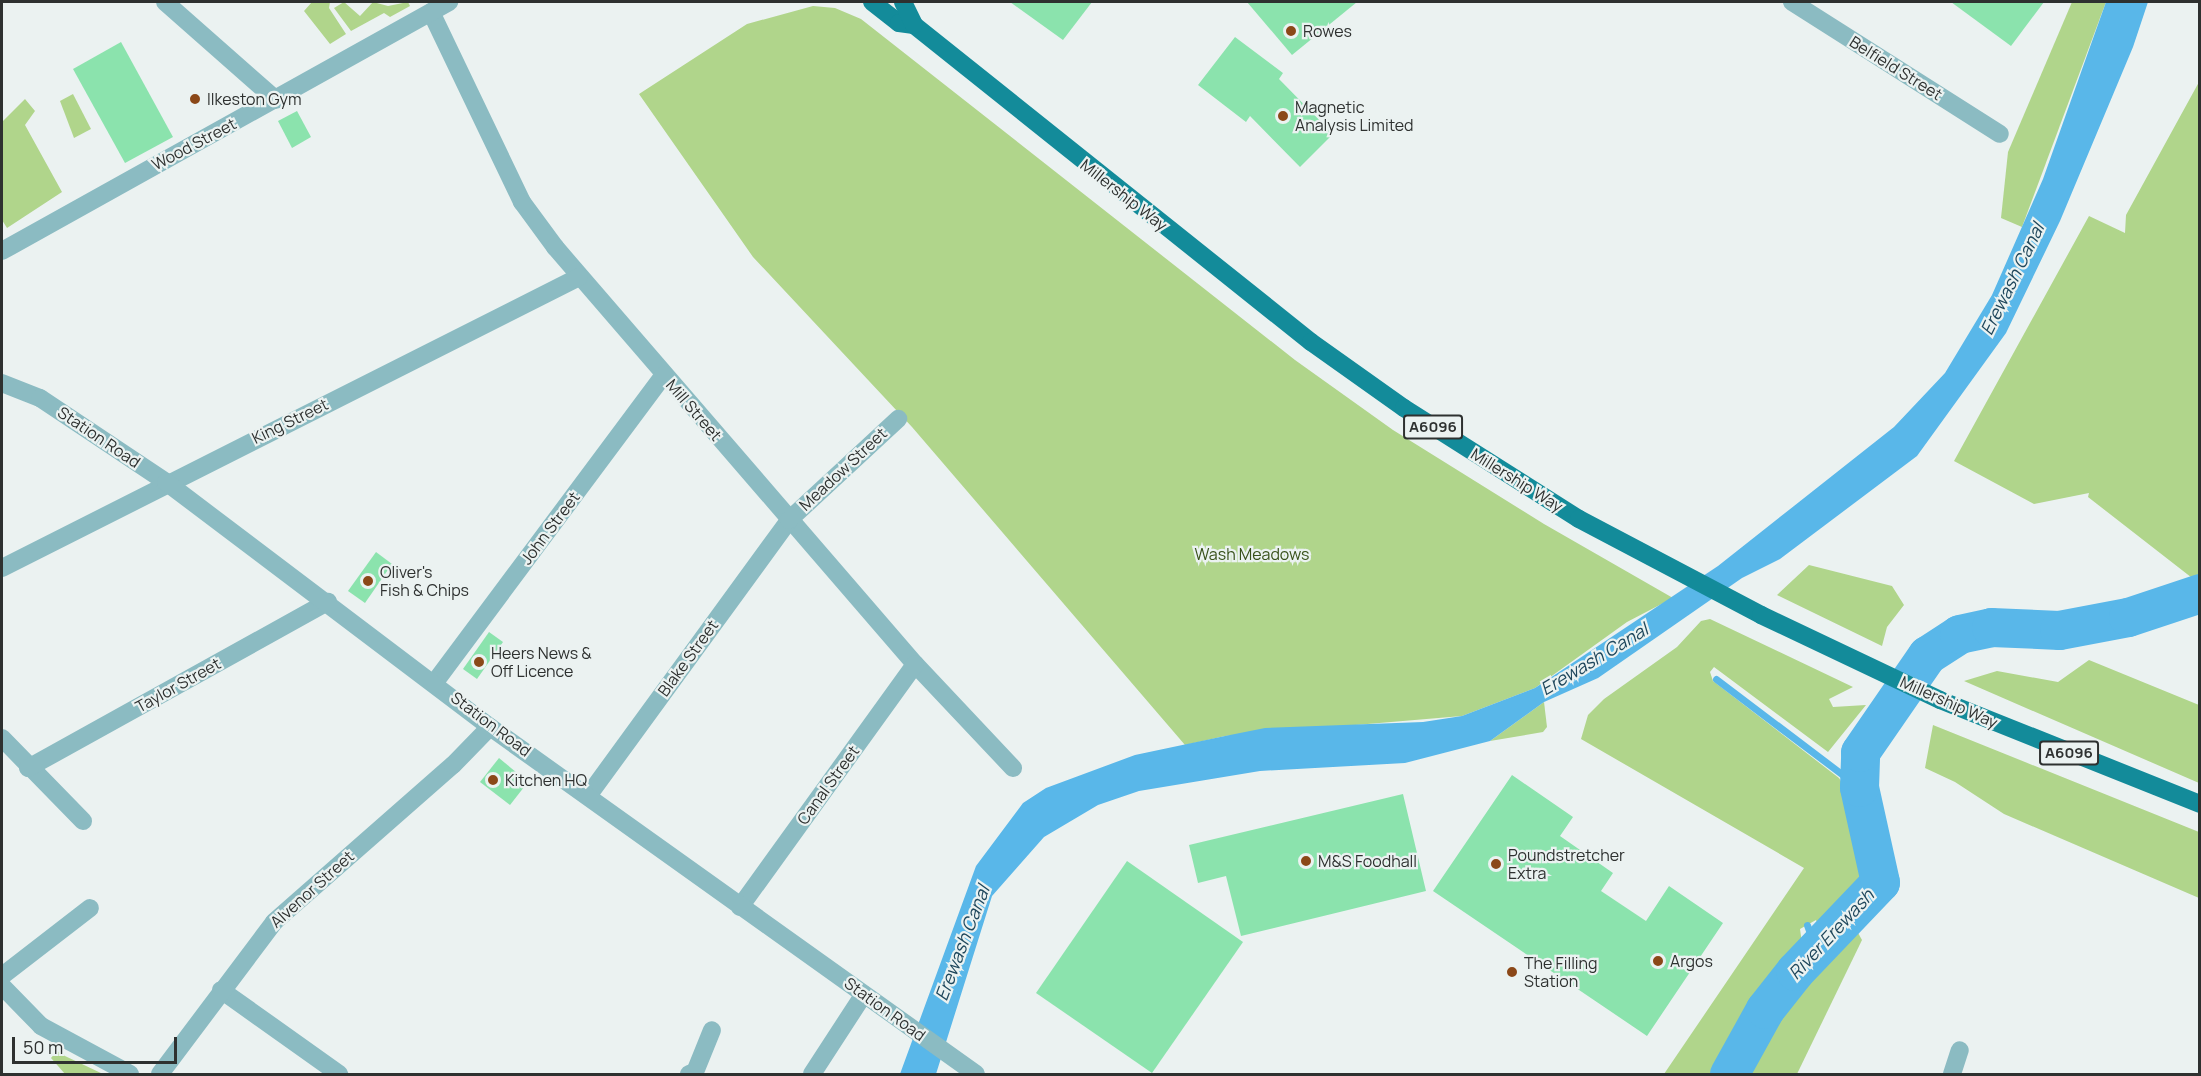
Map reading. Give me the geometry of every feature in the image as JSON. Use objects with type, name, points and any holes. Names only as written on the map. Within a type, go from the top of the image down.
[{"type":"main road","name":"Millership Way","points":[[872,2],[899,22],[914,26],[1311,342],[1505,473],[1652,560],[1761,615],[1940,700],[2199,804]]},
{"type":"main road","name":"Millership Way","points":[[903,2],[914,26]]},
{"type":"street","points":[[165,2],[276,100]]},
{"type":"street","name":"Wood Street","points":[[2,251],[449,2]]},
{"type":"street","name":"Belfield Street","points":[[1792,2],[2000,134]]},
{"type":"street","name":"Mill Street","points":[[431,12],[522,202],[579,277],[915,664],[1013,768]]},
{"type":"street","name":"King Street","points":[[2,567],[166,482],[579,277]]},
{"type":"street","name":"John Street","points":[[435,682],[664,375]]},
{"type":"street","name":"Station Road","points":[[2,383],[40,398],[166,482],[435,682],[490,727],[972,1071]]},
{"type":"street","name":"Meadow Street","points":[[789,520],[898,419]]},
{"type":"street","name":"Blake Street","points":[[588,796],[789,520]]},
{"type":"street","name":"Taylor Street","points":[[28,768],[328,602]]},
{"type":"street","name":"Canal Street","points":[[740,907],[915,664]]},
{"type":"street","name":"Alvenor Street","points":[[160,1074],[221,990],[294,902],[453,765],[490,727]]},
{"type":"street","points":[[2,738],[28,768],[83,821]]},
{"type":"street","points":[[2,976],[90,908]]},
{"type":"street","points":[[2,986],[40,1026],[130,1074]]},
{"type":"street","points":[[221,990],[339,1074]]},
{"type":"street","points":[[812,1074],[864,994]]},
{"type":"street","points":[[694,1074],[712,1030]]},
{"type":"street","points":[[1952,1074],[1960,1050]]},
{"type":"green space","points":[[312,2],[330,2],[329,8],[346,34],[330,44],[304,11]]},
{"type":"green space","points":[[344,2],[360,16],[373,2],[388,6],[408,2],[410,6],[390,17],[384,13],[351,31],[334,8]]},
{"type":"green space","points":[[2072,2],[2106,2],[2022,227],[2001,218],[2008,152]]},
{"type":"green space","name":"Wash Meadows","points":[[813,6],[835,8],[861,19],[1295,360],[1393,430],[1544,524],[1673,598],[1627,622],[1535,688],[1462,716],[1225,736],[1185,745],[912,427],[753,257],[639,94],[747,24]]},
{"type":"green space","points":[[2199,82],[2200,576],[2196,581],[2088,497],[2089,493],[2034,504],[1954,461],[2089,216],[2125,233],[2126,215]]},
{"type":"green space","points":[[73,94],[91,129],[74,138],[60,101]]},
{"type":"green space","points":[[25,99],[35,111],[25,125],[62,192],[7,228],[2,220],[2,122]]},
{"type":"green space","points":[[1809,565],[1892,586],[1904,605],[1887,627],[1882,646],[1777,595]]},
{"type":"green space","points":[[1710,619],[1853,687],[1829,699],[1833,707],[1866,705],[1828,752],[1714,667],[1710,672],[1713,681],[1839,778],[1846,789],[1867,879],[1821,933],[1816,920],[1800,929],[1802,943],[1774,979],[1718,1074],[1664,1074],[1804,868],[1581,739],[1588,715],[1604,699],[1677,647],[1701,621]]},
{"type":"green space","points":[[2089,660],[2199,705],[2199,783],[1964,681],[1997,671],[2058,682]]},
{"type":"green space","points":[[1544,702],[1547,727],[1543,732],[1490,741]]},
{"type":"green space","points":[[1933,725],[2199,832],[2199,898],[2004,814],[1955,782],[1925,768]]},
{"type":"green space","points":[[1852,922],[1862,940],[1797,1074],[1739,1074],[1773,1012]]},
{"type":"green space","points":[[57,1051],[103,1074],[65,1074],[51,1058]]},
{"type":"water","name":"Erewash Canal","points":[[2106,2],[2148,2],[2133,47],[2060,221],[2006,333],[1917,456],[1780,559],[1742,578],[1598,678],[1544,702],[1490,741],[1405,763],[1260,771],[1139,791],[1098,805],[1044,837],[992,896],[936,1074],[900,1074],[976,866],[1023,803],[1046,788],[1135,755],[1225,736],[1265,728],[1423,722],[1462,716],[1535,688],[1718,566],[1894,427],[1945,373],[1992,295],[2043,179]]},
{"type":"building","points":[[1010,2],[1092,2],[1063,40]]},
{"type":"building","name":"Rowes","points":[[1247,2],[1357,2],[1292,55]]},
{"type":"building","points":[[1951,2],[2044,2],[2011,46]]},
{"type":"building","points":[[1235,37],[1283,73],[1279,79],[1333,134],[1300,167],[1250,116],[1246,122],[1198,85]]},
{"type":"building","points":[[121,42],[173,137],[125,163],[73,69]]},
{"type":"building","points":[[297,111],[311,137],[292,148],[278,121]]},
{"type":"building","name":"Oliver's Fish & Chips","points":[[376,552],[392,564],[365,603],[348,591]]},
{"type":"building","name":"Heers News & Off Licence","points":[[489,632],[503,642],[477,679],[463,669]]},
{"type":"building","points":[[499,758],[528,782],[510,805],[480,782]]},
{"type":"building","points":[[1512,775],[1573,817],[1560,836],[1613,873],[1601,891],[1646,921],[1669,886],[1723,923],[1647,1036],[1433,891]]},
{"type":"building","name":"M&S Foodhall","points":[[1403,794],[1426,891],[1241,936],[1226,876],[1198,883],[1189,845]]},
{"type":"building","points":[[1127,861],[1243,942],[1152,1073],[1036,993]]},
{"type":"waterway","name":"River Erewash","points":[[1729,1074],[1765,1009],[1795,971],[1880,882],[1859,787],[1860,752],[1927,655],[1959,634],[1991,627],[2059,630],[2128,617],[2200,593]]},
{"type":"waterway","points":[[1716,679],[1859,787]]},
{"type":"waterway","points":[[1807,925],[1816,950]]},
{"type":"place","name":"Rowes","points":[[1291,31]]},
{"type":"place","name":"Ilkeston Gym","points":[[195,99]]},
{"type":"place","name":"Magnetic Analysis Limited","points":[[1283,116]]},
{"type":"place","name":"Oliver's Fish & Chips","points":[[368,581]]},
{"type":"place","name":"Heers News & Off Licence","points":[[479,662]]},
{"type":"place","name":"Kitchen HQ","points":[[493,780]]},
{"type":"place","name":"M&S Foodhall","points":[[1306,861]]},
{"type":"place","name":"Poundstretcher Extra","points":[[1496,864]]},
{"type":"place","name":"Argos","points":[[1658,961]]},
{"type":"place","name":"The Filling Station","points":[[1512,972]]}]
